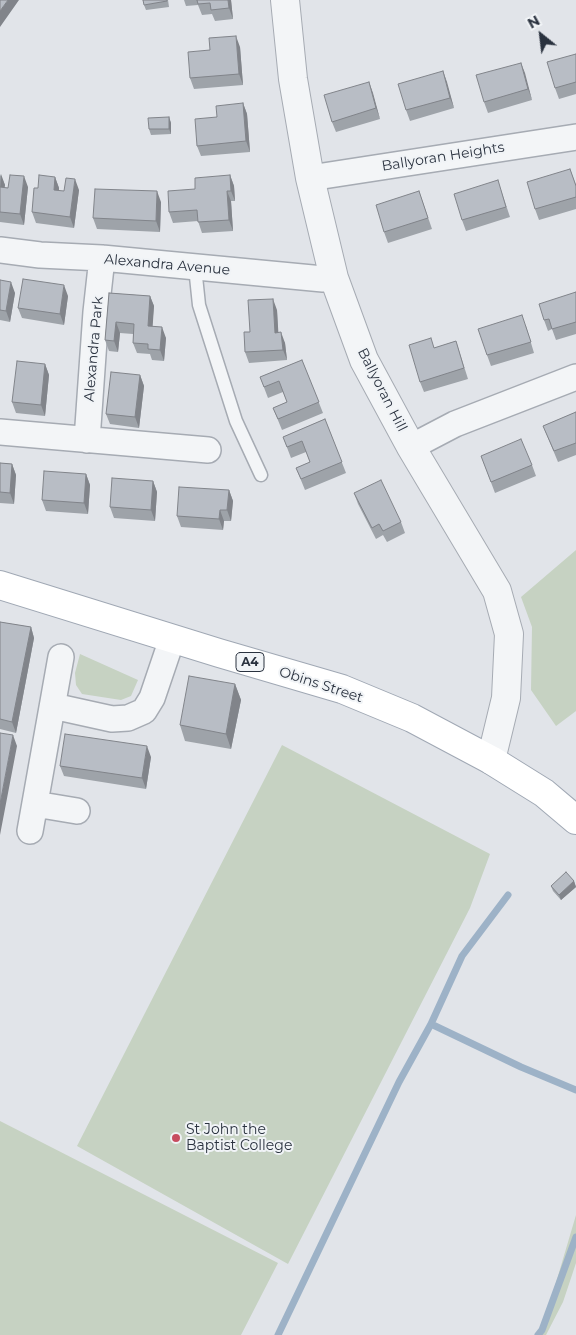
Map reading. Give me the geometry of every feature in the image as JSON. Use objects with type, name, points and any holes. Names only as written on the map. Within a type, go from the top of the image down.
[{"type":"main road","name":"Obins Street","points":[[0,586],[342,689],[412,718],[491,760]]},
{"type":"main road","name":"A4","points":[[491,760],[544,793],[576,820]]},
{"type":"street","name":"Ballyoran Hill","points":[[284,0],[293,79],[310,178],[334,278],[364,360],[412,447],[497,591],[509,634],[506,698],[491,760]]},
{"type":"street","name":"Ballyoran Heights","points":[[310,178],[576,137]]},
{"type":"street","name":"Alexandra Avenue","points":[[0,250],[323,279],[334,278]]},
{"type":"street","name":"Alexandra Park","points":[[87,440],[96,312],[102,258]]},
{"type":"street","points":[[412,447],[455,424],[576,377]]},
{"type":"street","points":[[0,432],[208,450]]},
{"type":"street","points":[[53,706],[112,719],[128,718],[144,711],[152,698],[172,639]]},
{"type":"street","points":[[30,831],[61,657]]},
{"type":"street","points":[[35,804],[77,811]]},
{"type":"lane","points":[[195,267],[199,305],[236,421],[261,475]]},
{"type":"green space","points":[[576,550],[576,711],[556,726],[531,690],[532,627],[521,597]]},
{"type":"green space","points":[[80,654],[138,680],[131,696],[121,700],[82,694],[76,685],[75,673]]},
{"type":"green space","points":[[282,745],[490,854],[470,908],[288,1264],[77,1146]]},
{"type":"green space","points":[[0,1121],[278,1263],[241,1335],[0,1335]]},
{"type":"green space","points":[[576,1215],[576,1263],[563,1302],[546,1335],[538,1335],[542,1330]]},
{"type":"building","points":[[0,0],[8,0],[0,11]]},
{"type":"building","points":[[143,0],[167,0],[167,1],[144,5]]},
{"type":"building","points":[[197,0],[228,0],[229,8],[211,10],[210,3],[198,4]]},
{"type":"building","points":[[236,36],[239,74],[190,78],[188,52],[210,50],[209,38]]},
{"type":"building","points":[[576,54],[576,82],[555,88],[547,62]]},
{"type":"building","points":[[521,63],[528,89],[484,102],[476,75]]},
{"type":"building","points":[[443,71],[450,98],[406,110],[398,84]]},
{"type":"building","points":[[369,82],[376,108],[332,122],[324,95]]},
{"type":"building","points":[[243,103],[246,141],[197,146],[195,119],[217,117],[216,106]]},
{"type":"building","points":[[169,117],[169,129],[149,129],[148,118]]},
{"type":"building","points":[[570,169],[576,186],[576,197],[535,209],[527,182]]},
{"type":"building","points":[[10,175],[24,176],[20,214],[0,212],[0,187],[8,188]]},
{"type":"building","points":[[39,175],[55,177],[54,190],[64,191],[66,178],[75,179],[70,217],[32,212],[34,188],[38,188]]},
{"type":"building","points":[[230,175],[231,191],[227,191],[229,220],[198,222],[197,210],[169,212],[168,191],[195,189],[195,178]]},
{"type":"building","points":[[498,180],[506,207],[462,220],[454,194]]},
{"type":"building","points":[[95,189],[157,191],[156,221],[93,218]]},
{"type":"building","points":[[419,191],[428,218],[384,232],[376,205]]},
{"type":"building","points":[[23,279],[64,285],[60,314],[18,308]]},
{"type":"building","points":[[0,280],[11,282],[6,311],[0,310]]},
{"type":"building","points":[[576,292],[576,322],[552,329],[549,319],[544,320],[539,304]]},
{"type":"building","points":[[109,293],[150,296],[148,326],[162,327],[160,350],[148,349],[148,344],[133,343],[134,324],[116,322],[114,341],[105,340]]},
{"type":"building","points":[[273,299],[275,333],[281,332],[283,350],[245,352],[244,332],[250,332],[248,300]]},
{"type":"building","points":[[522,315],[531,342],[487,355],[478,329]]},
{"type":"building","points":[[431,338],[434,348],[456,341],[464,368],[420,382],[409,345]]},
{"type":"building","points":[[302,360],[319,402],[278,419],[273,408],[287,402],[279,381],[264,387],[260,377]]},
{"type":"building","points":[[17,361],[45,364],[41,405],[12,402]]},
{"type":"building","points":[[111,372],[140,375],[135,417],[106,414]]},
{"type":"building","points":[[576,412],[576,443],[554,451],[543,426]]},
{"type":"building","points":[[325,419],[342,462],[301,479],[296,468],[310,462],[302,441],[287,447],[283,437]]},
{"type":"building","points":[[521,439],[532,465],[491,482],[481,456]]},
{"type":"building","points":[[0,463],[12,464],[10,493],[0,492]]},
{"type":"building","points":[[44,471],[86,474],[84,503],[42,500]]},
{"type":"building","points":[[112,478],[153,481],[151,510],[110,507]]},
{"type":"building","points":[[381,480],[401,522],[383,531],[379,524],[372,528],[354,493]]},
{"type":"building","points":[[179,487],[229,490],[227,510],[220,510],[219,519],[177,516]]},
{"type":"building","points":[[0,622],[31,627],[12,722],[0,719]]},
{"type":"building","points":[[189,676],[235,684],[226,734],[180,725]]},
{"type":"building","points":[[0,733],[13,735],[0,804]]},
{"type":"building","points":[[65,734],[147,746],[142,778],[60,766]]},
{"type":"building","points":[[566,872],[574,881],[559,895],[551,886]]},
{"type":"waterway","points":[[431,1024],[462,956],[508,895]]},
{"type":"waterway","points":[[278,1335],[399,1082],[431,1024],[521,1067],[576,1090]]},
{"type":"waterway","points":[[538,1335],[542,1330],[576,1237]]},
{"type":"place","name":"St John the Baptist College","points":[[176,1138]]}]
